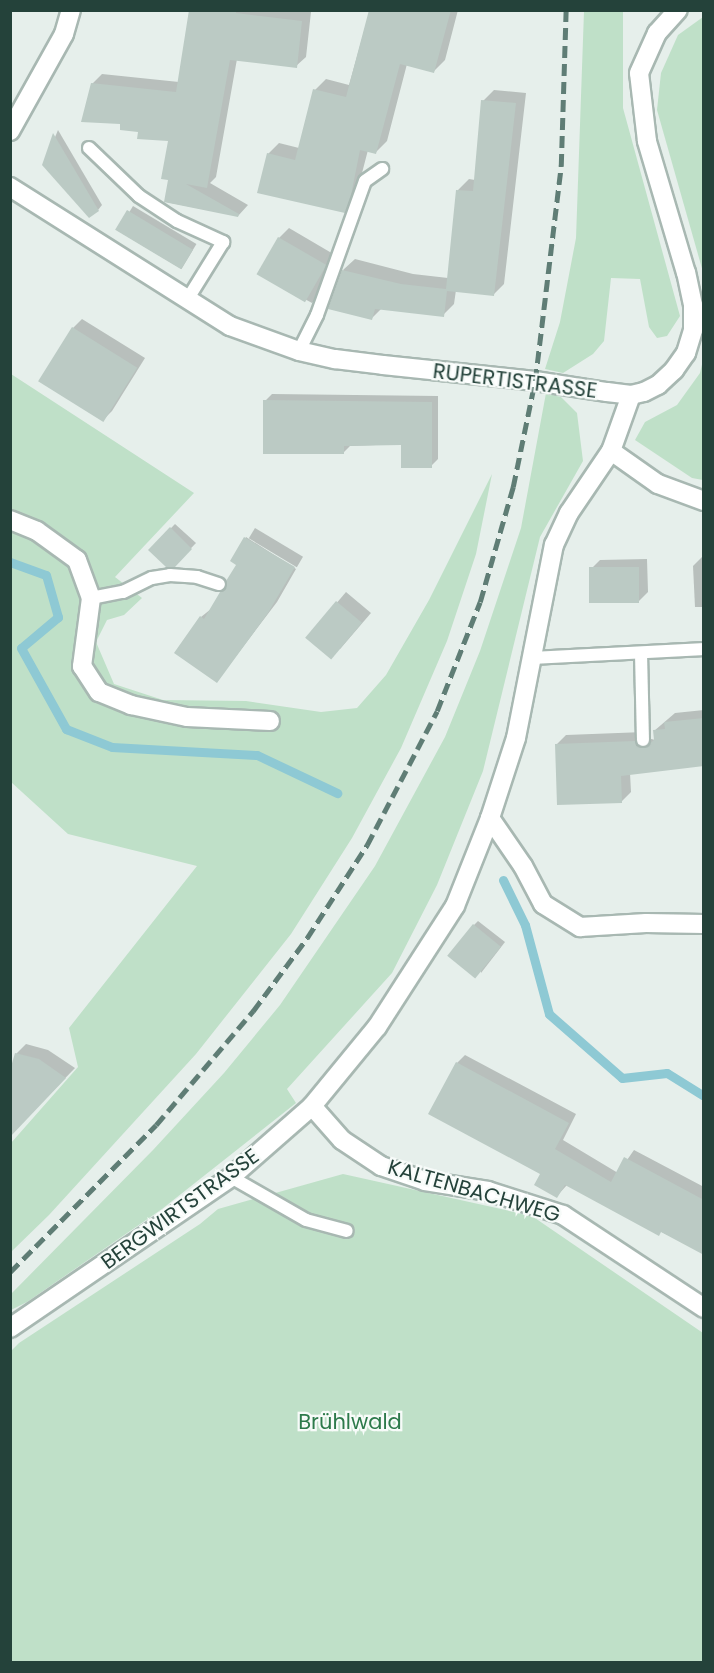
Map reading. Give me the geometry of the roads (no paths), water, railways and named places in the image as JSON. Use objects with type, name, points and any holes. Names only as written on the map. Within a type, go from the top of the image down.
[{"type":"street","points":[[10,131],[64,34],[70,10]]},
{"type":"street","name":"RUPERTISTRASSE","points":[[10,187],[230,326],[299,351],[344,361],[535,381],[631,394],[657,385],[674,370],[686,353],[693,330],[693,305],[686,273],[647,141],[639,73],[657,33],[678,10]]},
{"type":"street","name":"BERGWIRTSTRASSE","points":[[10,1328],[231,1177],[312,1106],[377,1028],[455,906],[490,818],[516,738],[554,544],[569,513],[611,451],[631,394]]},
{"type":"street","points":[[611,451],[658,484],[704,501]]},
{"type":"street","points":[[10,520],[37,531],[77,560],[91,598],[82,666],[99,692],[131,705],[187,717],[270,720]]},
{"type":"street","points":[[490,818],[523,866],[543,904],[580,927],[646,923],[704,924]]},
{"type":"street","name":"KALTENBACHWEG","points":[[312,1106],[342,1140],[381,1166],[425,1181],[488,1191],[563,1215],[704,1308]]},
{"type":"lane","points":[[89,148],[139,196],[177,221],[223,243],[187,300]]},
{"type":"lane","points":[[299,351],[317,315],[365,181],[382,169]]},
{"type":"lane","points":[[91,598],[123,592],[152,578],[170,575],[197,577],[219,584]]},
{"type":"lane","points":[[533,658],[704,649]]},
{"type":"lane","points":[[641,653],[643,740]]},
{"type":"lane","points":[[231,1177],[306,1220],[347,1231]]},
{"type":"waterway","points":[[10,562],[46,575],[58,617],[21,648],[66,729],[112,747],[257,755],[337,793]]},
{"type":"waterway","points":[[503,880],[525,925],[549,1014],[622,1078],[667,1073],[704,1096]]},
{"type":"railway","points":[[10,1272],[156,1125],[253,1011],[307,938],[367,845],[437,711],[480,602],[513,487],[535,381],[561,166],[566,10]]},
{"type":"park label","name":"Brühlwald","points":[[350,1422]]}]
